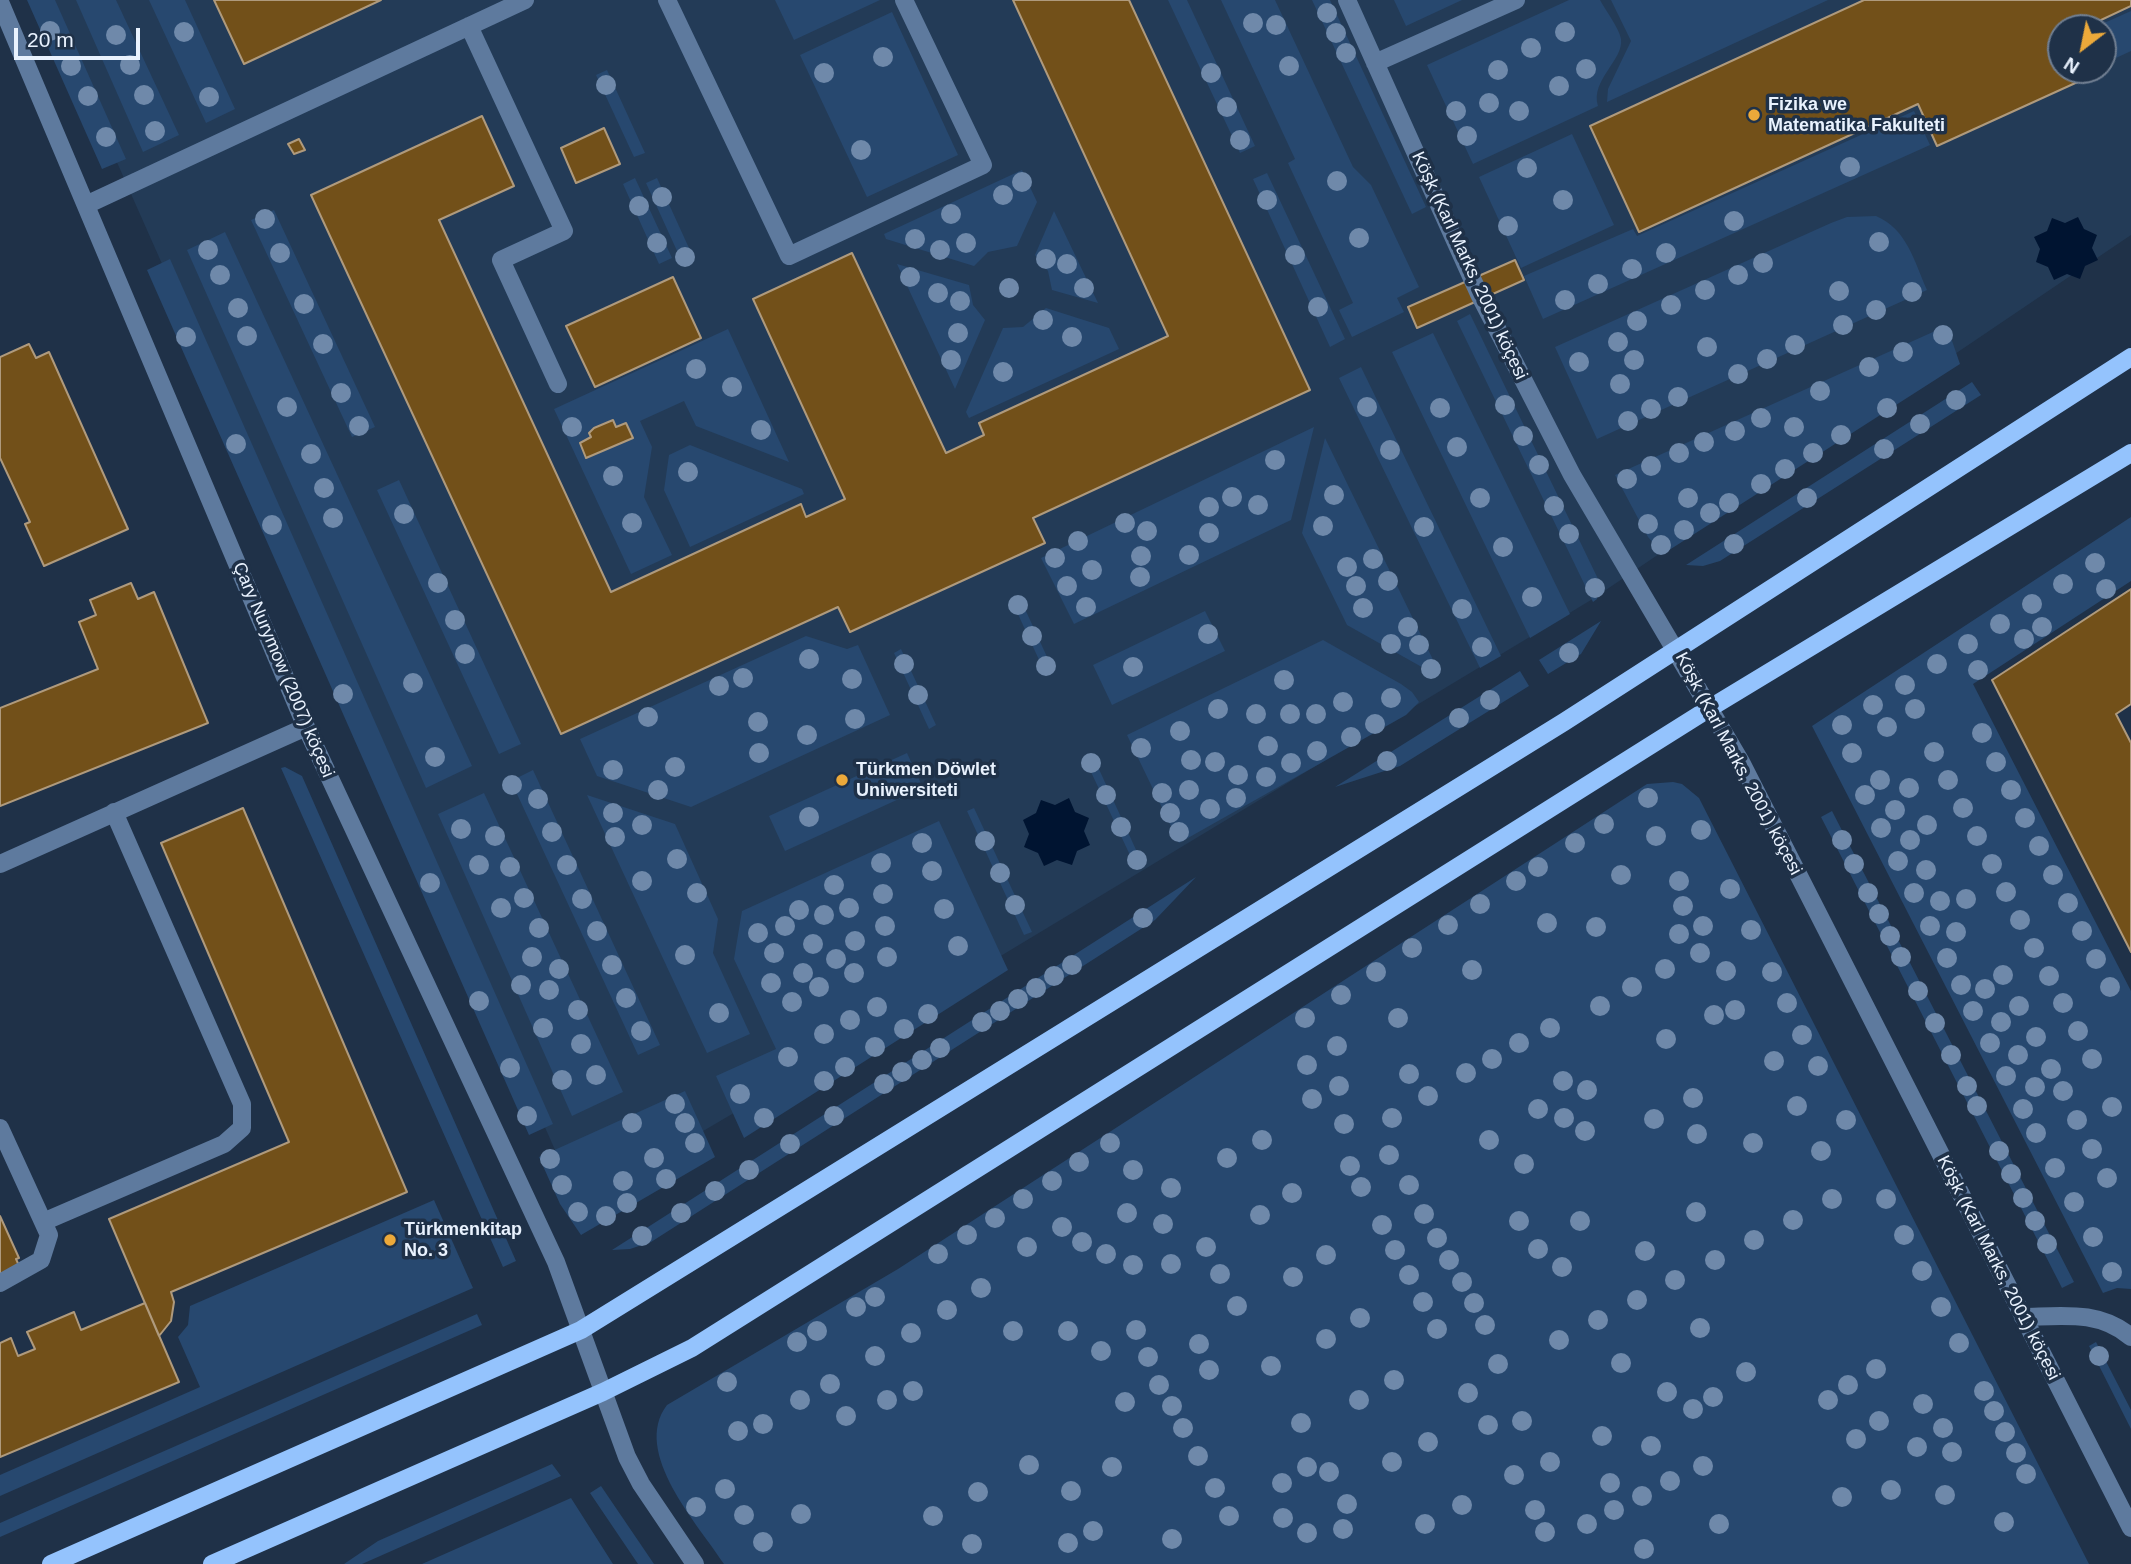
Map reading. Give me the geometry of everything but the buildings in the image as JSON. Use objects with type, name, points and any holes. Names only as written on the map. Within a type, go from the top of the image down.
[{"type":"main road","points":[[51,1564],[581,1330],[1677,649],[2131,357]]},
{"type":"main road","points":[[212,1564],[603,1392],[692,1348],[1710,708],[2131,453]]},
{"type":"street","points":[[86,205],[525,0]]},
{"type":"street","points":[[667,0],[789,256],[983,165],[904,0]]},
{"type":"street","name":"Köşk (Karl Marks, 2001) köçesi","points":[[1347,0],[1479,294],[1572,475],[1677,649],[1741,762],[2024,1318],[2125,1501],[2131,1528]]},
{"type":"street","points":[[1375,63],[1516,0]]},
{"type":"street","name":"Çary Nurymow (2007) köçesi","points":[[0,2],[306,727],[556,1262],[603,1392]]},
{"type":"street","points":[[469,26],[564,230],[501,260],[558,384]]},
{"type":"street","points":[[0,864],[306,727]]},
{"type":"street","points":[[43,1223],[224,1144],[243,1128],[242,1104],[114,813]]},
{"type":"street","points":[[0,1128],[49,1235],[41,1260],[0,1283]]},
{"type":"street","points":[[2024,1318],[2088,1315],[2119,1327],[2131,1336]]},
{"type":"street","points":[[603,1392],[626,1457],[640,1484],[695,1564]]},
{"type":"shaded area","points":[[27,0],[55,0],[126,159],[102,169]]},
{"type":"shaded area","name":"Türkmen Döwlet Uniwersiteti","points":[[45,0],[2131,0],[2131,235],[1591,600],[994,960],[579,1204]]},
{"type":"shaded area","points":[[76,0],[116,0],[179,135],[143,152]]},
{"type":"shaded area","points":[[149,0],[185,0],[235,109],[206,123]]},
{"type":"shaded area","points":[[775,0],[880,0],[794,40]]},
{"type":"shaded area","points":[[1168,0],[1187,0],[1255,146],[1240,153]]},
{"type":"shaded area","points":[[1221,0],[1275,0],[1353,167],[1371,185],[1419,287],[1397,298],[1404,312],[1352,337],[1339,310],[1353,303],[1288,163],[1295,159]]},
{"type":"shaded area","points":[[1312,0],[1330,0],[1426,207],[1412,214]]},
{"type":"shaded area","points":[[1394,0],[1462,0],[1406,26]]},
{"type":"shaded area","points":[[1569,0],[1600,0],[1620,35],[1621,47],[1599,88],[1598,106],[1473,164],[1427,65]]},
{"type":"shaded area","points":[[1611,0],[1828,0],[1607,102],[1608,89],[1631,41]]},
{"type":"shaded area","points":[[2131,11],[2131,51],[2117,58],[2117,17]]},
{"type":"shaded area","points":[[892,12],[958,155],[867,197],[800,55]]},
{"type":"shaded area","points":[[607,70],[645,153],[634,157],[596,75]]},
{"type":"shaded area","points":[[1914,111],[1930,145],[1543,319],[1524,276],[1633,229],[1637,236]]},
{"type":"shaded area","points":[[1572,134],[1614,225],[1521,268],[1479,177]]},
{"type":"shaded area","points":[[1022,170],[1037,202],[1017,246],[988,252],[974,266],[886,239],[884,234]]},
{"type":"shaded area","points":[[1267,173],[1345,339],[1330,347],[1253,179]]},
{"type":"shaded area","points":[[635,178],[672,258],[659,264],[623,184]]},
{"type":"shaded area","points":[[657,178],[694,259],[683,264],[646,183]]},
{"type":"shaded area","points":[[274,210],[375,427],[352,437],[251,220]]},
{"type":"shaded area","points":[[1054,211],[1098,303],[1052,290],[1048,271],[1035,255]]},
{"type":"shaded area","points":[[1876,216],[1887,222],[1902,237],[1927,290],[1597,439],[1555,347],[1831,223],[1847,217]]},
{"type":"shaded area","points":[[2078,217],[2084,229],[2097,235],[2092,248],[2098,260],[2085,266],[2080,279],[2067,274],[2054,280],[2048,267],[2036,262],[2040,249],[2034,237],[2047,231],[2052,218],[2065,223]]},
{"type":"shaded area","points":[[225,232],[472,766],[426,788],[187,250]]},
{"type":"shaded area","points":[[170,259],[553,1124],[529,1135],[147,270]]},
{"type":"shaded area","points":[[897,264],[969,285],[973,305],[985,320],[955,389]]},
{"type":"shaded area","points":[[1046,308],[1109,328],[1119,349],[969,418],[966,412],[1003,328],[1023,327]]},
{"type":"shaded area","points":[[1470,314],[1600,583],[1597,599],[1593,602],[1457,321]]},
{"type":"shaded area","points":[[1944,327],[1949,332],[1960,364],[1663,554],[1648,537],[1615,475]]},
{"type":"shaded area","points":[[728,329],[789,462],[696,426],[684,401],[640,421],[652,447],[644,497],[672,555],[631,574],[554,409]]},
{"type":"shaded area","points":[[1433,333],[1570,614],[1530,638],[1392,352]]},
{"type":"shaded area","points":[[1361,367],[1501,656],[1480,668],[1339,378]]},
{"type":"shaded area","points":[[1972,382],[1981,395],[1720,561],[1703,566],[1686,565]]},
{"type":"shaded area","points":[[1314,427],[1291,520],[1074,624],[1041,558]]},
{"type":"shaded area","points":[[1325,438],[1440,674],[1436,675],[1347,625],[1302,533]]},
{"type":"shaded area","points":[[690,445],[802,489],[804,494],[690,547],[664,490],[669,455]]},
{"type":"shaded area","points":[[399,480],[521,744],[499,754],[377,490]]},
{"type":"shaded area","points":[[2131,517],[2131,581],[1973,684],[2131,991],[2131,1289],[2117,1288],[2103,1293],[1812,726]]},
{"type":"shaded area","points":[[1019,596],[1054,672],[1046,675],[1011,599]]},
{"type":"shaded area","points":[[1205,611],[1225,651],[1112,705],[1093,665]]},
{"type":"shaded area","points":[[1601,621],[1581,654],[1548,674],[1539,660]]},
{"type":"shaded area","points":[[806,636],[847,649],[858,645],[890,715],[691,807],[597,776],[580,739]]},
{"type":"shaded area","points":[[1323,640],[1401,684],[1412,692],[1419,702],[1406,715],[1179,843],[1127,735]]},
{"type":"shaded area","points":[[901,649],[936,725],[929,729],[894,653]]},
{"type":"shaded area","points":[[1520,671],[1529,686],[1400,766],[1335,787]]},
{"type":"shaded area","points":[[907,753],[923,788],[785,851],[769,816]]},
{"type":"shaded area","points":[[1092,754],[1143,865],[1136,868],[1084,757]]},
{"type":"shaded area","points":[[285,767],[302,776],[516,1261],[503,1267],[281,768]]},
{"type":"shaded area","points":[[533,770],[660,1045],[638,1055],[511,781]]},
{"type":"shaded area","points":[[1647,784],[1682,784],[1699,798],[2089,1564],[724,1564],[685,1509],[662,1465],[657,1444],[658,1424],[667,1405],[898,1269]]},
{"type":"shaded area","points":[[484,793],[623,1092],[572,1116],[438,814]]},
{"type":"shaded area","points":[[587,795],[675,824],[718,919],[713,953],[750,1034],[707,1053]]},
{"type":"shaded area","points":[[1069,798],[1075,812],[1089,818],[1084,831],[1090,845],[1077,851],[1072,865],[1057,860],[1044,866],[1038,853],[1024,847],[1029,834],[1023,820],[1036,813],[1041,800],[1055,805]]},
{"type":"shaded area","points":[[974,808],[1032,932],[1024,935],[967,811]]},
{"type":"shaded area","points":[[1832,811],[2074,1282],[2062,1288],[1821,817]]},
{"type":"shaded area","points":[[939,821],[1008,970],[744,1138],[716,1076],[776,1049],[734,959],[742,911]]},
{"type":"shaded area","points":[[1196,877],[1155,920],[651,1242],[630,1249],[612,1250]]},
{"type":"shaded area","points":[[685,1091],[715,1157],[581,1235],[560,1204],[539,1157]]},
{"type":"shaded area","points":[[434,1200],[473,1288],[0,1496],[0,1475],[200,1387],[178,1337],[188,1325],[190,1306]]},
{"type":"shaded area","points":[[477,1314],[482,1325],[0,1537],[0,1523]]},
{"type":"shaded area","points":[[2096,1342],[2131,1410],[2131,1429],[2089,1346]]},
{"type":"shaded area","points":[[552,1464],[561,1476],[362,1564],[344,1564],[378,1541]]},
{"type":"shaded area","points":[[601,1486],[654,1564],[638,1564],[590,1493]]},
{"type":"shaded area","points":[[571,1498],[613,1564],[422,1564]]},
{"type":"place","name":"Fizika we Matematika Fakulteti","points":[[1754,115]]},
{"type":"place","name":"Türkmen Döwlet Uniwersiteti","points":[[842,780]]},
{"type":"place","name":"Türkmenkitap No. 3","points":[[390,1240]]}]
